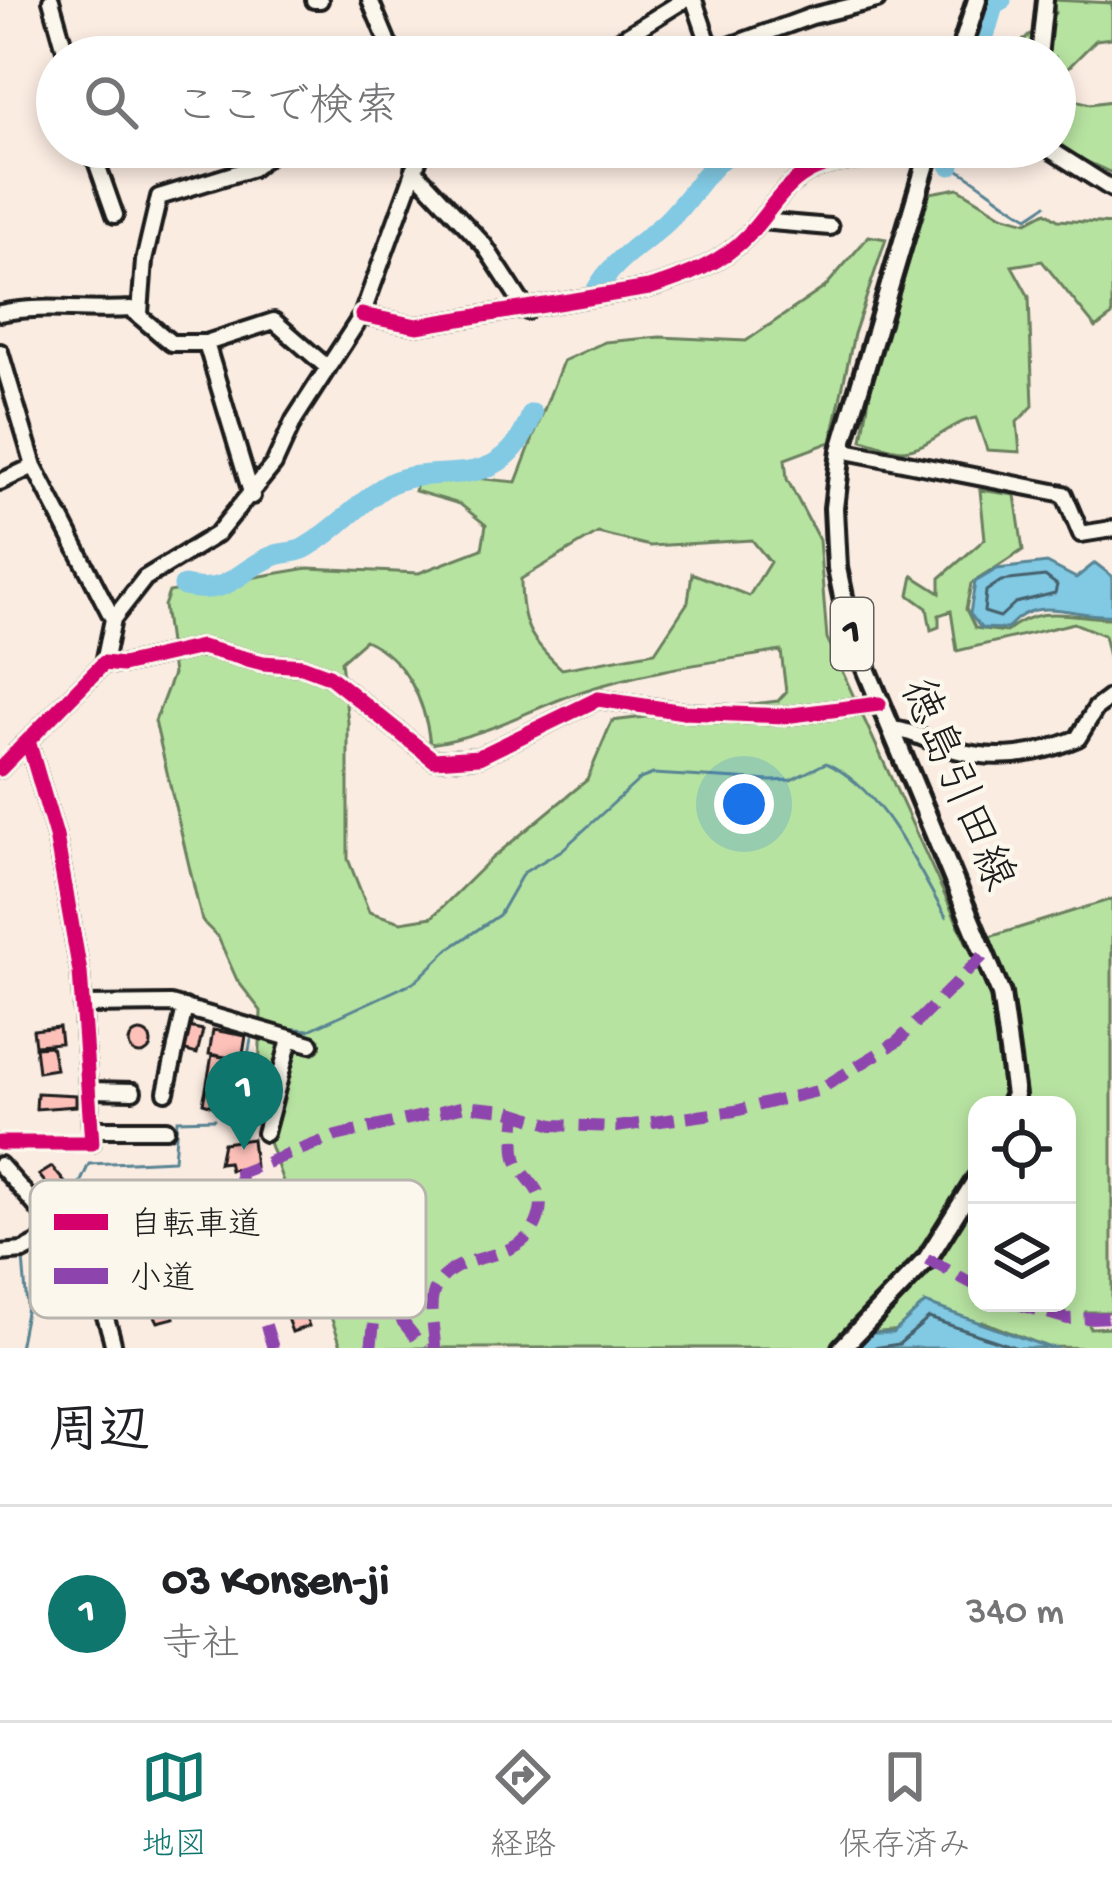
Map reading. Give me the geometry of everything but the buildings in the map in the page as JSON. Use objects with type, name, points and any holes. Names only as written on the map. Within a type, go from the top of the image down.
[{"type":"main road","points":[[966,36],[977,0]]},
{"type":"main road","name":"徳島引田線","points":[[925,168],[841,450],[834,508],[837,568],[850,630],[1001,994],[1014,1096]]},
{"type":"main road","points":[[842,1348],[927,1259],[968,1194]]},
{"type":"street","points":[[51,0],[61,36]]},
{"type":"street","points":[[370,0],[385,36]]},
{"type":"street","points":[[626,36],[684,0]]},
{"type":"street","points":[[694,0],[706,36]]},
{"type":"street","points":[[758,36],[877,0]]},
{"type":"street","points":[[1041,36],[1045,0]]},
{"type":"street","points":[[1076,166],[1112,189]]},
{"type":"street","points":[[98,168],[115,215]]},
{"type":"street","points":[[140,314],[143,261],[159,197],[253,168]]},
{"type":"street","points":[[362,315],[417,326],[527,310],[684,278],[736,247],[808,172],[821,168]]},
{"type":"street","points":[[0,769],[104,663],[113,620],[145,578],[190,555],[252,496],[362,315],[413,169],[484,244],[527,310]]},
{"type":"street","points":[[760,221],[830,227]]},
{"type":"street","points":[[0,313],[42,306],[72,313],[130,309],[171,343],[206,344],[274,321],[328,368]]},
{"type":"street","points":[[206,344],[252,496]]},
{"type":"street","points":[[0,352],[34,466],[113,620]]},
{"type":"street","points":[[841,450],[1064,494],[1082,534],[1112,529]]},
{"type":"street","points":[[0,482],[34,466]]},
{"type":"street","points":[[104,663],[122,665],[200,647],[263,663],[302,666],[329,676],[434,760],[479,758],[598,699],[684,712],[784,716],[879,704]]},
{"type":"street","points":[[891,729],[954,750],[995,757],[1029,755],[1078,739],[1096,708],[1112,696]]},
{"type":"street","points":[[0,1143],[87,1147],[92,1129],[84,1005],[56,836],[29,744]]},
{"type":"street","points":[[84,1005],[185,1007],[310,1044]]},
{"type":"street","points":[[166,1092],[185,1007]]},
{"type":"street","points":[[265,1133],[290,1039]]},
{"type":"street","points":[[91,1090],[133,1091]]},
{"type":"street","points":[[92,1129],[166,1129]]},
{"type":"street","points":[[0,1165],[30,1200]]},
{"type":"street","points":[[0,1253],[30,1247]]},
{"type":"street","points":[[104,1318],[114,1348]]},
{"type":"green space","points":[[1054,0],[1112,3],[1112,38],[1096,40],[1076,60],[1076,36],[1028,36],[1055,13]]},
{"type":"green space","points":[[1076,100],[1112,101],[1112,173],[1076,157]]},
{"type":"green space","points":[[958,188],[1002,215],[1027,222],[1046,212],[1058,220],[1112,224],[1112,316],[1096,328],[1042,261],[1012,266],[1029,297],[1033,406],[1017,422],[1020,452],[987,450],[976,418],[912,449],[862,440],[871,386],[930,193]]},
{"type":"green space","points":[[869,236],[886,239],[854,334],[831,442],[785,459],[787,479],[819,540],[827,638],[967,944],[1112,899],[1112,1312],[1086,1312],[1090,1328],[1112,1327],[1112,1348],[1047,1347],[984,1322],[871,1333],[857,1348],[342,1348],[331,1318],[426,1318],[426,1180],[282,1180],[258,1111],[261,1011],[237,980],[218,937],[202,921],[155,721],[173,674],[164,606],[169,592],[308,568],[419,573],[482,549],[486,525],[460,504],[415,491],[420,473],[516,482],[563,361],[605,342],[660,337],[746,341],[825,287]],"holes":[[[598,533],[650,546],[752,540],[770,562],[749,596],[692,573],[688,602],[655,652],[562,669],[529,630],[521,579]],[[365,640],[379,648],[411,683],[424,712],[430,744],[488,729],[605,684],[781,651],[786,692],[778,701],[612,721],[587,780],[491,859],[432,917],[401,922],[369,912],[348,859],[348,722],[341,661]]]},
{"type":"green space","points":[[980,490],[1015,495],[1023,550],[971,584],[966,609],[975,628],[1006,632],[1044,614],[1112,618],[1112,670],[1104,635],[1074,623],[957,651],[951,611],[939,615],[939,627],[931,630],[927,608],[909,595],[913,576],[940,593],[940,578],[985,539]]},
{"type":"water","points":[[1047,563],[1076,578],[1095,563],[1112,576],[1112,615],[1043,609],[1018,618],[1007,629],[981,628],[970,614],[975,582],[997,569]]},
{"type":"water","points":[[925,1303],[1059,1348],[857,1348],[871,1333],[893,1333]]},
{"type":"waterway","points":[[984,36],[994,2],[1001,0]]},
{"type":"waterway","points":[[596,291],[618,262],[664,224],[713,168]]},
{"type":"waterway","points":[[955,168],[1028,217],[1046,205]]},
{"type":"waterway","points":[[184,586],[223,585],[276,555],[303,549],[384,487],[403,479],[484,468],[502,459],[519,441],[532,414]]},
{"type":"waterway","points":[[274,1027],[309,1030],[416,981],[449,949],[499,915],[523,873],[562,850],[640,779],[653,774],[791,780],[826,763],[847,775],[881,810],[946,917]]},
{"type":"waterway","points":[[238,1111],[252,1034]]},
{"type":"waterway","points":[[82,1180],[89,1164],[174,1160],[177,1120],[214,1119]]},
{"type":"waterway","points":[[19,1348],[27,1307],[23,1258]]},
{"type":"marked path","points":[[241,1180],[240,1173],[336,1136],[465,1106],[506,1110],[553,1125],[616,1127],[735,1111],[817,1091],[897,1042],[985,954]]},
{"type":"marked path","points":[[435,1348],[432,1299],[443,1277],[470,1261],[517,1245],[538,1219],[538,1193],[516,1155],[517,1113]]},
{"type":"marked path","points":[[927,1259],[968,1281]]},
{"type":"marked path","points":[[1044,1312],[1068,1319],[1112,1317]]},
{"type":"marked path","points":[[264,1318],[273,1348]]},
{"type":"marked path","points":[[371,1348],[375,1318]]},
{"type":"marked path","points":[[401,1318],[424,1348]]},
{"type":"cycle path","points":[[362,315],[417,326],[649,288],[727,254],[790,186],[817,168]]},
{"type":"cycle path","points":[[0,769],[104,663],[122,665],[201,647],[263,663],[302,666],[329,676],[434,760],[479,757],[598,699],[684,712],[784,716],[879,704]]},
{"type":"cycle path","points":[[0,1143],[92,1143],[80,972],[56,836],[29,744]]},
{"type":"place","name":"03 Konsen-ji","points":[[244,1150]]}]
